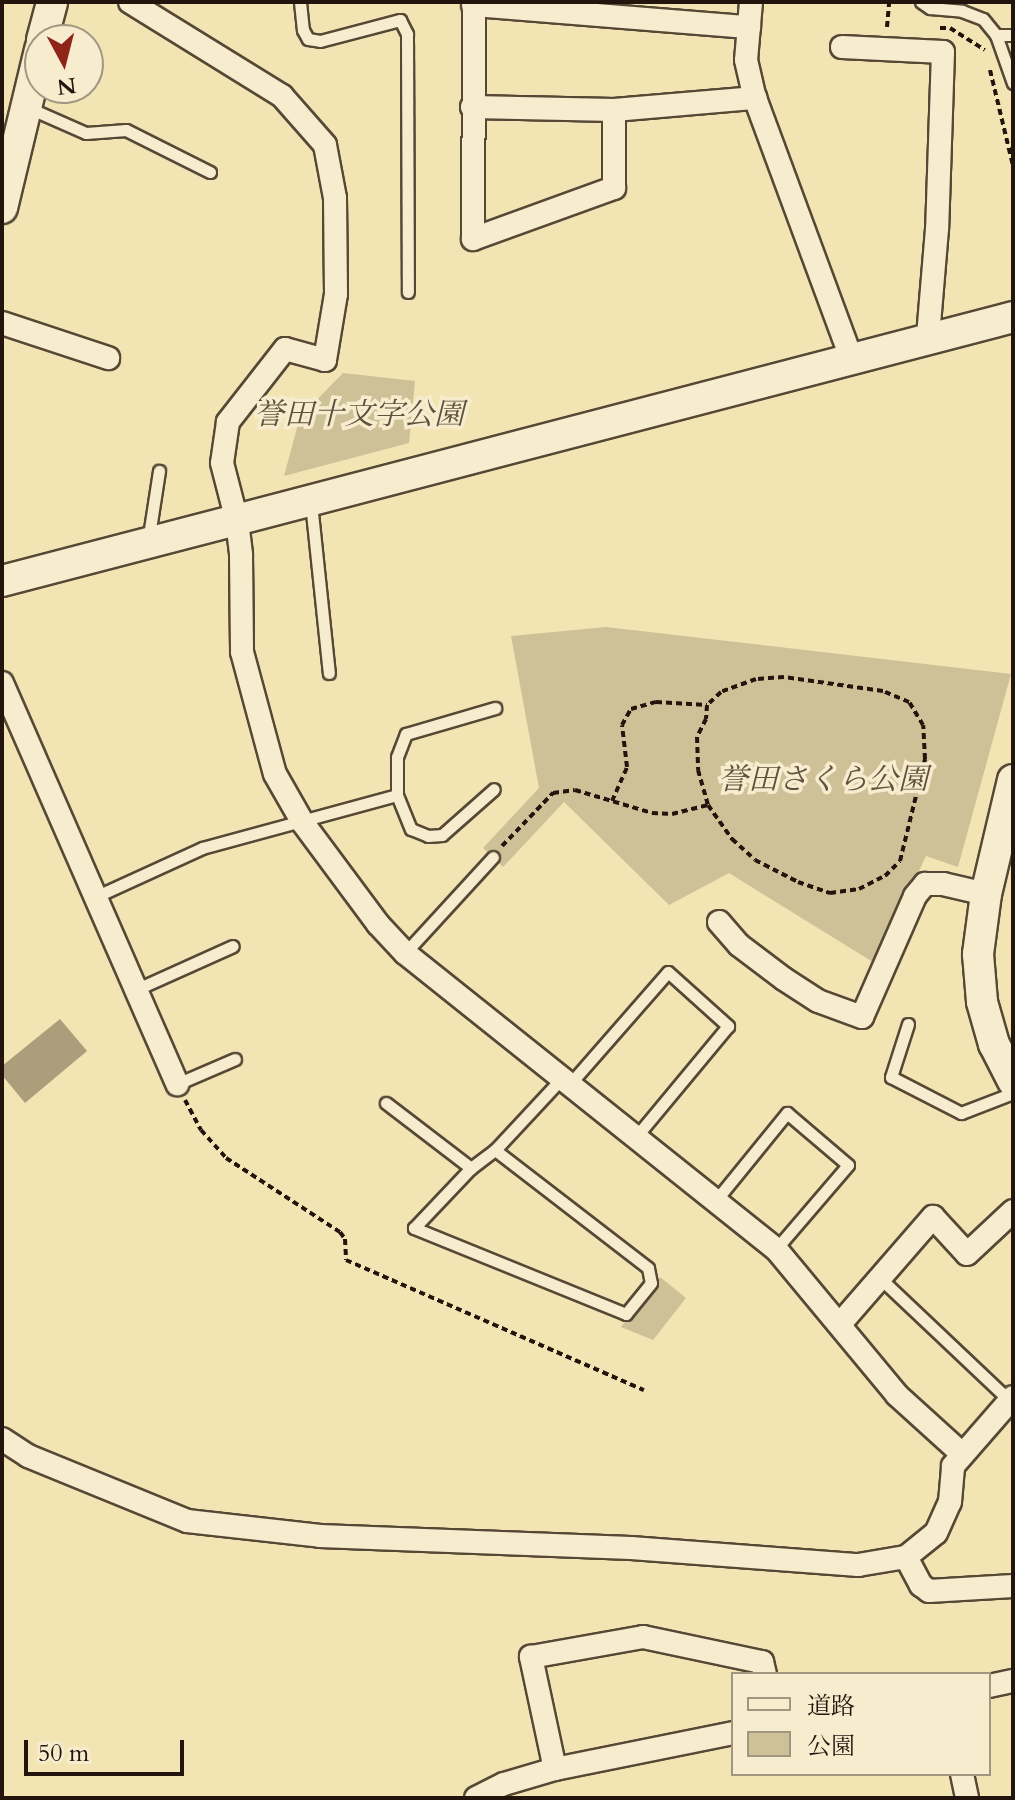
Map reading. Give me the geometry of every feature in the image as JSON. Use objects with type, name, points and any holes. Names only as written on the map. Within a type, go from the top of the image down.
[{"type":"street","points":[[46,24],[52,2]]},
{"type":"street","points":[[130,2],[282,96],[325,145],[335,198],[336,294],[325,360],[285,349],[228,422],[222,463],[237,521],[242,652],[275,774],[303,823],[378,924],[405,953],[776,1249],[897,1395],[961,1453]]},
{"type":"street","points":[[751,2],[746,60],[755,98],[851,357]]},
{"type":"street","points":[[614,110],[614,188],[473,239],[474,4],[749,27]]},
{"type":"street","points":[[842,47],[943,52],[937,229],[928,336]]},
{"type":"street","points":[[472,107],[614,110],[755,98]]},
{"type":"street","points":[[2,208],[27,104]]},
{"type":"street","points":[[2,581],[148,545],[928,336],[1013,317]]},
{"type":"street","points":[[2,323],[108,358]]},
{"type":"street","points":[[2,683],[177,1084]]},
{"type":"street","points":[[1013,780],[986,894],[978,954],[982,1002],[994,1044],[1013,1081]]},
{"type":"street","points":[[719,922],[739,945],[784,979],[818,1001],[862,1017],[915,896],[925,884],[943,884],[986,894]]},
{"type":"street","points":[[840,1324],[933,1217],[967,1254],[1013,1211]]},
{"type":"street","points":[[2,1439],[28,1456],[187,1521],[320,1536],[631,1548],[817,1565],[858,1565],[906,1557],[936,1533],[950,1502],[953,1466],[961,1453],[1011,1399]]},
{"type":"street","points":[[906,1557],[921,1585],[929,1591],[1013,1586]]},
{"type":"street","points":[[555,1769],[531,1657],[643,1637],[762,1662],[764,1672]]},
{"type":"street","points":[[991,1686],[1013,1681]]},
{"type":"street","points":[[476,1798],[504,1784],[555,1769],[731,1733]]},
{"type":"street","points":[[962,1776],[967,1798]]},
{"type":"lane","points":[[300,2],[303,30],[308,39],[320,41],[400,20],[407,34],[408,292]]},
{"type":"lane","points":[[921,2],[930,8],[978,16],[996,35],[1013,83]]},
{"type":"lane","points":[[996,35],[1013,35]]},
{"type":"lane","points":[[26,107],[86,133],[126,130],[210,172]]},
{"type":"lane","points":[[148,545],[159,471]]},
{"type":"lane","points":[[311,500],[329,673]]},
{"type":"lane","points":[[494,789],[442,835],[428,836],[411,829],[397,795],[397,757],[406,734],[495,708]]},
{"type":"lane","points":[[95,897],[202,848],[397,795]]},
{"type":"lane","points":[[405,953],[493,857]]},
{"type":"lane","points":[[135,990],[233,946]]},
{"type":"lane","points":[[495,1150],[648,1268],[651,1283],[626,1314],[414,1228],[471,1168],[495,1150],[565,1082],[668,972],[728,1026],[636,1137]]},
{"type":"lane","points":[[908,1024],[891,1077],[961,1113],[1013,1093]]},
{"type":"lane","points":[[177,1084],[235,1059]]},
{"type":"lane","points":[[386,1103],[471,1168]]},
{"type":"lane","points":[[717,1199],[787,1113],[848,1165],[776,1249]]},
{"type":"lane","points":[[881,1279],[1011,1399]]},
{"type":"path","points":[[784,677],[883,691],[909,702],[923,725],[925,759],[900,861],[885,876],[859,889],[830,893],[798,882],[755,860],[732,839],[708,805],[698,770],[697,737],[706,719],[707,705],[721,692],[756,679],[784,677]]},
{"type":"path","points":[[612,801],[627,767],[622,725],[631,709],[656,702],[707,705]]},
{"type":"path","points":[[493,857],[553,793],[575,790],[652,813],[672,814],[708,805]]},
{"type":"path","points":[[177,1084],[212,1145],[340,1232],[345,1239],[346,1260],[644,1390]]},
{"type":"green space","name":"誉田十文字公園","points":[[343,373],[415,381],[409,443],[284,476],[300,417]]},
{"type":"green space","name":"誉田さくら公園","points":[[606,627],[1011,674],[958,867],[926,856],[876,964],[729,873],[669,905],[564,802],[503,867],[483,848],[539,788],[511,636]]},
{"type":"green space","points":[[660,1277],[686,1298],[653,1340],[621,1327]]},
{"type":"shaded area","points":[[60,1019],[87,1051],[25,1103],[2,1075],[2,1066]]}]
